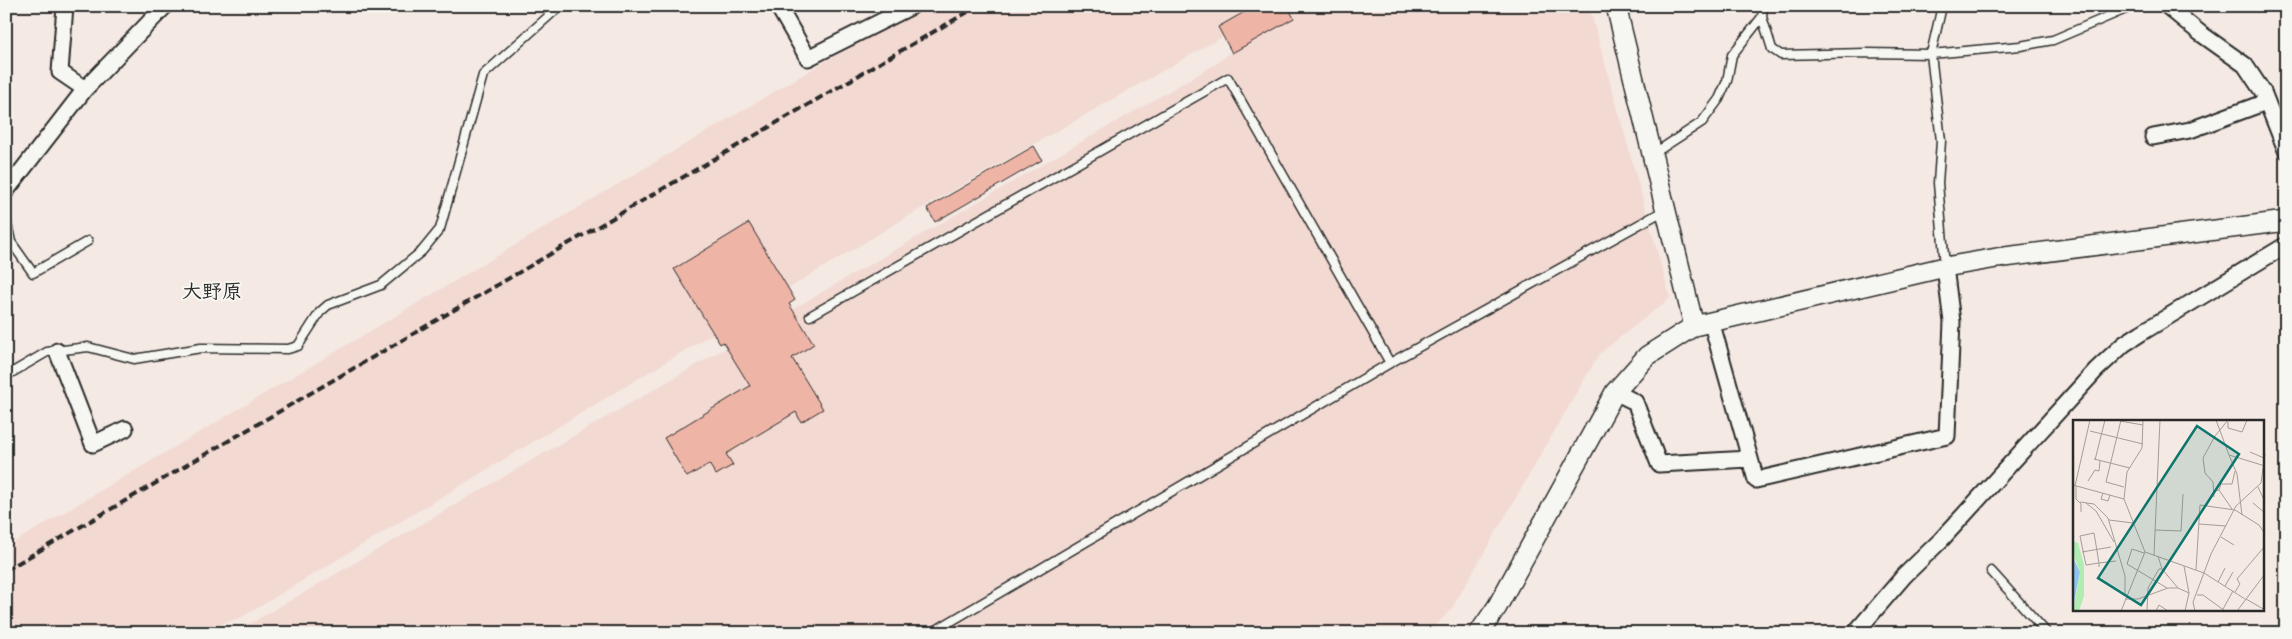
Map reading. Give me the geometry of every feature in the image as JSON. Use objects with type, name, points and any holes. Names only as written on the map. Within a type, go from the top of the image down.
[{"type":"street","points":[[65,6],[60,72],[85,89]]},
{"type":"street","points":[[6,191],[85,89],[165,6]]},
{"type":"street","points":[[778,6],[808,58],[912,6]]},
{"type":"street","points":[[1616,6],[1665,210],[1756,480],[1947,436],[1952,322],[1945,267]]},
{"type":"street","points":[[2167,6],[2200,33],[2245,65],[2263,92],[2286,150]]},
{"type":"street","points":[[2153,136],[2190,130],[2266,102]]},
{"type":"street","points":[[1478,633],[1497,607],[1615,392],[1647,356],[1702,323],[1945,267],[1996,258],[2286,221]]},
{"type":"street","points":[[1855,633],[1904,576],[1941,540],[2096,370],[2124,344],[2286,245]]},
{"type":"street","points":[[57,351],[94,444],[125,430]]},
{"type":"street","points":[[1615,392],[1636,402],[1660,464],[1749,459]]},
{"type":"lane","points":[[6,376],[35,358],[57,351],[88,347],[139,360],[200,348],[288,350],[298,346],[320,312],[328,305],[381,285],[422,251],[440,229],[483,75],[560,6]]},
{"type":"lane","points":[[1763,6],[1762,17],[1772,49],[1781,55],[1932,54],[2020,46],[2053,40],[2133,6]]},
{"type":"lane","points":[[1942,6],[1932,54],[1941,141],[1938,183],[1945,267]]},
{"type":"lane","points":[[1651,155],[1702,122],[1719,99],[1727,81],[1732,55],[1762,17]]},
{"type":"lane","points":[[810,316],[1228,78],[1390,364]]},
{"type":"lane","points":[[931,633],[1390,364],[1665,210]]},
{"type":"lane","points":[[6,219],[11,242],[33,273],[88,241]]},
{"type":"lane","points":[[1991,571],[2046,633]]},
{"type":"shaded area","points":[[919,6],[1276,6],[920,209],[242,617],[195,633],[6,633],[6,547]]},
{"type":"shaded area","points":[[1289,6],[1589,6],[1670,298],[1599,354],[1452,608],[1429,633],[232,633],[1216,64]]},
{"type":"building","points":[[1255,6],[1287,6],[1294,18],[1232,53],[1218,27]]},
{"type":"building","points":[[1034,146],[1042,160],[935,222],[927,208]]},
{"type":"building","points":[[749,223],[795,300],[789,304],[814,344],[792,358],[823,409],[801,422],[796,412],[726,454],[733,465],[716,475],[709,464],[687,477],[664,438],[750,386],[723,342],[720,344],[674,269]]},
{"type":"railway","points":[[6,570],[978,6]]},
{"type":"district","name":"大野原","points":[[212,291]]}]
